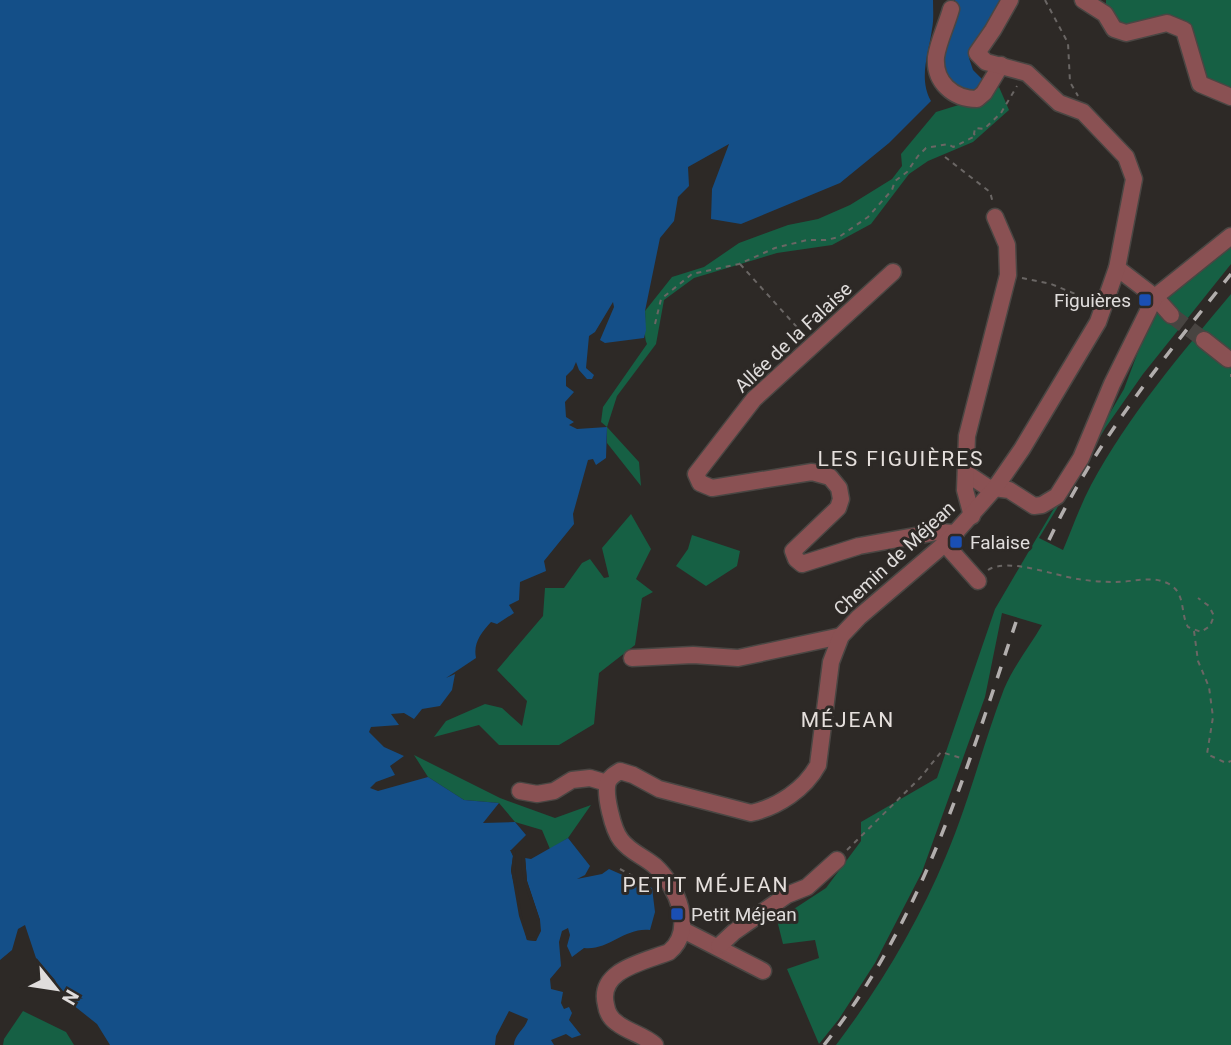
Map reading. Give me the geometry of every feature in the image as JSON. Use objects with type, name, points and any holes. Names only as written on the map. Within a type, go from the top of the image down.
[{"type":"street","name":"Chemin de Méjean","points":[[607,783],[612,775],[620,771],[659,789],[751,813],[766,810],[810,779],[818,765],[831,662],[841,636],[859,617],[951,538],[995,488],[1022,449],[1105,307],[1117,268],[1134,178],[1126,157],[1083,112],[1059,103],[1027,73],[986,62],[977,53],[1010,0]]},
{"type":"street","points":[[1083,0],[1105,14],[1115,29],[1126,33],[1167,23],[1184,30],[1200,84],[1231,97]]},
{"type":"street","points":[[951,9],[936,58],[942,85],[946,90],[977,99],[1009,70]]},
{"type":"street","points":[[972,516],[965,490],[967,436],[1008,275],[1007,246],[995,217]]},
{"type":"street","points":[[966,473],[987,487],[1013,492],[1034,506],[1042,505],[1057,496],[1085,450],[1112,384],[1155,297],[1231,236]]},
{"type":"street","points":[[1117,268],[1155,297],[1171,315]]},
{"type":"street","name":"Allée de la Falaise","points":[[893,272],[754,399],[696,474],[700,483],[712,488],[813,471],[830,477],[839,488],[841,499],[838,508],[793,551],[802,564],[859,546],[937,532],[951,538]]},
{"type":"street","points":[[1204,340],[1230,370]]},
{"type":"street","points":[[951,538],[978,581]]},
{"type":"street","points":[[632,658],[693,655],[738,657],[841,636]]},
{"type":"street","points":[[520,791],[537,794],[554,791],[572,780],[590,778],[607,783],[608,801],[618,837],[632,853],[652,863],[665,876],[681,913],[683,930],[680,940],[669,952],[614,975],[603,995],[607,1012],[617,1024],[655,1045]]},
{"type":"street","points":[[719,946],[734,932],[787,895],[807,887],[837,860]]},
{"type":"street","points":[[683,930],[719,946],[763,971]]},
{"type":"path","points":[[1045,0],[1068,43],[1070,82],[1081,101],[1079,110]]},
{"type":"path","points":[[655,324],[660,299],[668,290],[692,274],[739,264],[775,248],[807,240],[839,237],[869,217],[892,190],[895,181],[907,172],[926,148],[948,144],[953,147],[961,145],[976,136],[975,128],[984,129],[993,122],[1018,84],[1009,70]]},
{"type":"path","points":[[945,157],[990,192],[995,217]]},
{"type":"path","points":[[739,264],[813,345]]},
{"type":"path","points":[[1008,275],[1051,284],[1105,307]]},
{"type":"path","points":[[978,581],[995,566],[1009,566],[1077,579],[1117,582],[1150,579],[1168,583],[1177,589],[1185,621],[1194,631],[1198,661],[1209,687],[1213,717],[1207,754],[1226,763],[1231,761]]},
{"type":"path","points":[[1194,631],[1206,629],[1213,622],[1214,616],[1209,606],[1198,598]]},
{"type":"path","points":[[837,860],[921,777],[941,752],[961,758]]},
{"type":"path","points":[[620,869],[640,880],[668,883]]},
{"type":"green space","points":[[1106,0],[1231,0],[1231,91],[1206,81],[1191,26],[1174,16],[1125,29],[1106,8]]},
{"type":"green space","points":[[999,87],[1009,110],[973,142],[928,161],[909,174],[871,224],[832,245],[777,253],[694,278],[664,300],[656,344],[617,396],[607,427],[601,422],[603,407],[647,344],[645,311],[672,277],[704,267],[739,243],[788,225],[818,219],[850,205],[892,179],[902,166],[901,154],[936,112],[965,103],[984,101]]},
{"type":"green space","points":[[1231,240],[1231,264],[1143,374],[1106,427],[1039,538],[1063,550],[1091,485],[1121,434],[1156,386],[1231,294],[1231,1045],[836,1045],[883,977],[923,906],[954,836],[1004,689],[1042,625],[1002,613],[985,697],[922,872],[875,963],[839,1019],[819,1044],[787,969],[819,958],[815,940],[783,944],[777,920],[826,888],[861,841],[861,822],[937,778],[995,609],[1124,389],[1153,312],[1159,311],[1163,299]]},
{"type":"green space","points":[[607,427],[639,462],[641,486],[607,443]]},
{"type":"green space","points":[[631,514],[651,549],[636,579],[653,592],[642,598],[635,645],[599,673],[594,724],[559,745],[499,745],[479,725],[434,737],[446,721],[485,704],[502,708],[522,726],[527,701],[497,670],[543,616],[545,588],[564,588],[582,563],[590,559],[604,578],[609,577],[602,548]]},
{"type":"green space","points":[[692,535],[740,551],[737,566],[706,586],[676,566],[688,549]]},
{"type":"green space","points":[[414,755],[500,798],[555,818],[591,805],[568,838],[550,849],[542,830],[515,822],[499,803],[464,800],[428,777]]},
{"type":"green space","points":[[23,1011],[66,1032],[74,1045],[3,1045],[4,1039]]},
{"type":"water","points":[[0,0],[933,0],[933,25],[925,74],[931,101],[889,143],[840,183],[741,224],[711,219],[712,189],[729,144],[688,167],[689,186],[678,197],[674,221],[660,238],[645,311],[644,338],[605,343],[600,340],[614,307],[613,302],[595,332],[589,336],[586,368],[594,375],[592,379],[587,379],[576,362],[566,376],[566,386],[574,392],[565,402],[566,417],[574,422],[569,425],[577,429],[607,427],[606,458],[596,465],[593,459],[588,460],[573,514],[574,524],[544,561],[546,571],[520,582],[519,600],[509,605],[514,613],[497,624],[491,622],[479,638],[476,658],[446,678],[455,674],[452,690],[440,706],[422,709],[414,719],[404,713],[391,714],[399,725],[371,727],[369,732],[384,747],[404,756],[390,766],[395,775],[376,782],[370,788],[378,791],[428,777],[464,800],[499,803],[483,823],[515,822],[526,835],[511,850],[511,871],[527,940],[536,941],[540,920],[527,881],[525,858],[531,859],[568,838],[590,866],[585,875],[577,879],[602,874],[609,869],[652,888],[655,912],[650,930],[633,932],[601,946],[584,948],[572,957],[567,946],[570,935],[568,928],[562,931],[559,942],[561,966],[550,979],[551,989],[563,992],[561,1003],[564,1009],[569,1007],[572,1013],[569,1020],[581,1035],[572,1038],[566,1034],[551,1040],[554,1045],[514,1045],[528,1019],[509,1011],[496,1036],[495,1045],[110,1045],[97,1024],[63,997],[55,980],[36,958],[25,925],[18,929],[12,950],[0,960]]},
{"type":"water","points":[[955,0],[1004,0],[993,24],[969,58],[973,70],[982,79],[975,94],[944,83],[939,59],[956,6]]},
{"type":"pier","points":[[510,850],[515,850],[516,855],[515,870],[522,916],[529,937],[534,938],[537,921],[521,865],[525,855],[527,881],[540,920],[541,931],[536,941],[527,940],[519,916],[511,870],[513,856]]},
{"type":"tunnel","points":[[1171,315],[1204,340]]},
{"type":"railway","points":[[1049,540],[1067,504],[1109,435],[1156,369],[1231,274]]},
{"type":"railway","points":[[824,1045],[859,997],[915,896],[959,788],[1016,622]]},
{"type":"place","name":"Figuières","points":[[1145,300]]},
{"type":"place","name":"Falaise","points":[[956,542]]},
{"type":"place","name":"Petit Méjean","points":[[677,914]]},
{"type":"district","name":"LES FIGUIÈRES","points":[[901,459]]},
{"type":"district","name":"MÉJEAN","points":[[848,720]]},
{"type":"district","name":"PETIT MÉJEAN","points":[[706,885]]}]
